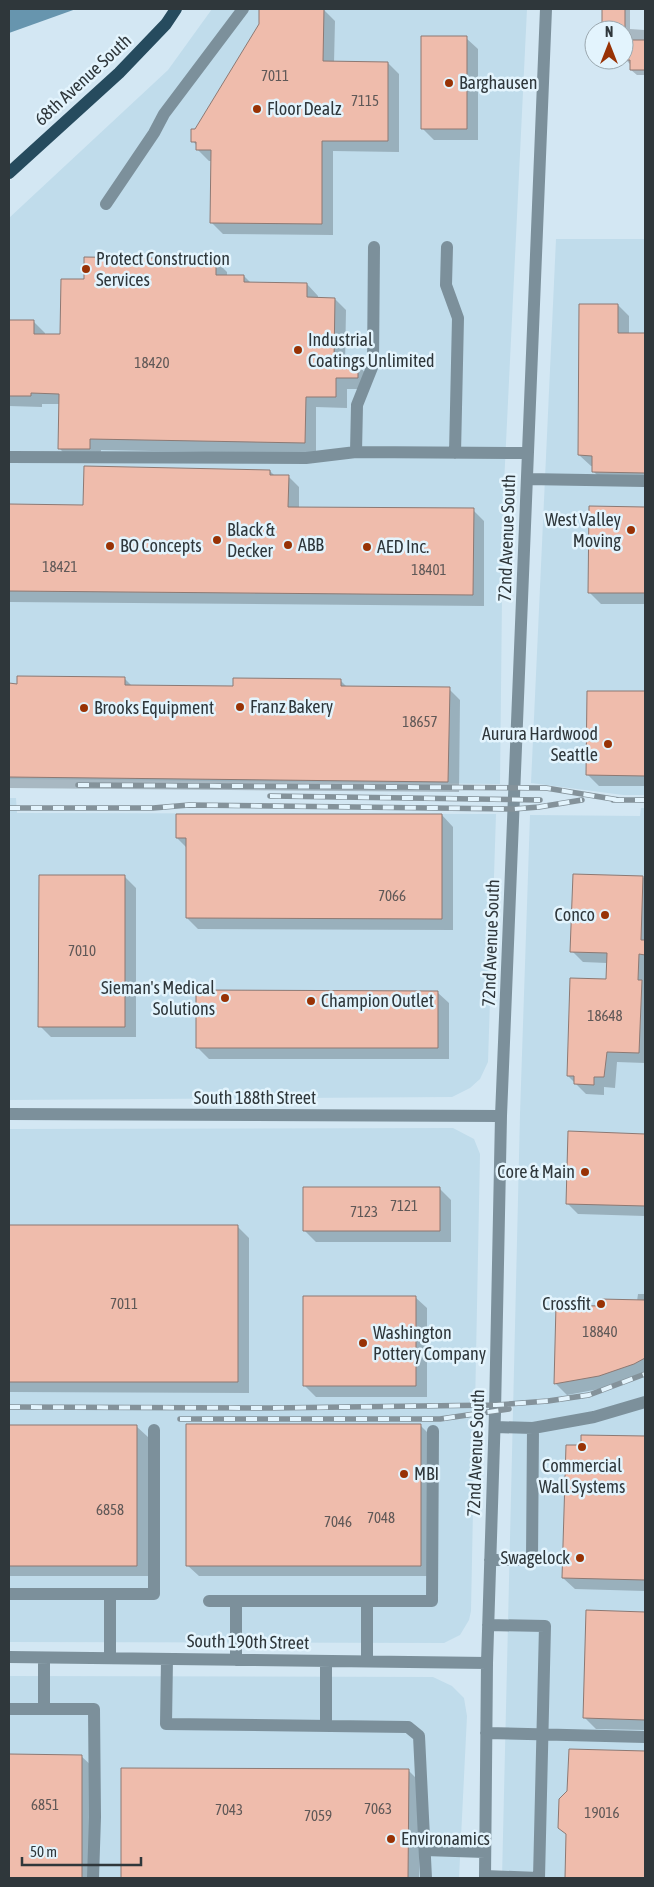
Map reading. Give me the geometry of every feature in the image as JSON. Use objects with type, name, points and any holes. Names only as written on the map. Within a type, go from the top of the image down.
[{"type":"main road","name":"68th Avenue South","points":[[9,173],[119,73],[166,24],[176,9]]},
{"type":"street","points":[[106,204],[154,133],[164,114],[243,9]]},
{"type":"street","name":"72nd Avenue South","points":[[485,1877],[487,1663],[495,1427],[501,1116],[546,9]]},
{"type":"street","points":[[356,452],[357,405],[373,365],[374,247]]},
{"type":"street","points":[[447,247],[446,285],[458,318],[455,453]]},
{"type":"street","points":[[9,457],[306,458],[356,452],[528,453]]},
{"type":"street","points":[[527,479],[645,481]]},
{"type":"street","name":"South 188th Street","points":[[9,1114],[501,1116]]},
{"type":"street","points":[[495,1427],[533,1428],[594,1417],[645,1402]]},
{"type":"street","points":[[490,1560],[532,1560],[533,1428]]},
{"type":"street","points":[[9,1594],[154,1594],[154,1430]]},
{"type":"street","points":[[209,1601],[432,1602],[433,1431]]},
{"type":"street","points":[[110,1594],[110,1658]]},
{"type":"street","points":[[236,1601],[236,1660]]},
{"type":"street","points":[[367,1602],[367,1661]]},
{"type":"street","points":[[485,1877],[539,1878],[545,1626],[488,1625]]},
{"type":"street","name":"South 190th Street","points":[[9,1657],[487,1663]]},
{"type":"street","points":[[44,1658],[44,1709]]},
{"type":"street","points":[[167,1659],[166,1724],[408,1727],[419,1736],[426,1878]]},
{"type":"street","points":[[326,1661],[326,1726]]},
{"type":"street","points":[[9,1709],[94,1709],[95,1818],[93,1878]]},
{"type":"street","points":[[486,1733],[645,1737]]},
{"type":"street","points":[[424,1850],[485,1852]]},
{"type":"shaded area","points":[[9,9],[76,9],[9,33]]},
{"type":"shaded area","points":[[212,9],[527,9],[503,505],[500,784],[9,779],[9,218],[168,70]]},
{"type":"shaded area","points":[[556,239],[645,239],[645,795],[623,795],[531,783]]},
{"type":"shaded area","points":[[9,798],[16,798],[17,813],[496,814],[488,1062],[480,1079],[470,1088],[452,1097],[9,1100]]},
{"type":"shaded area","points":[[641,808],[645,808],[645,1878],[502,1878],[520,1114],[530,815],[640,816]]},
{"type":"shaded area","points":[[453,1128],[474,1139],[480,1154],[471,1611],[469,1620],[460,1635],[444,1643],[9,1642],[9,1129]]},
{"type":"shaded area","points":[[9,1676],[433,1677],[452,1686],[464,1698],[467,1716],[459,1878],[9,1878]]},
{"type":"building","points":[[259,9],[324,9],[323,61],[388,62],[388,141],[322,141],[322,224],[210,223],[211,150],[196,150],[196,142],[191,142],[191,129],[195,129],[259,24]]},
{"type":"building","points":[[602,9],[625,9],[625,20],[602,20]]},
{"type":"building","points":[[421,36],[467,36],[467,129],[421,129]]},
{"type":"building","points":[[634,40],[645,40],[645,70],[634,70]]},
{"type":"building","points":[[84,257],[216,259],[216,275],[244,275],[244,282],[307,283],[307,297],[335,298],[334,361],[336,361],[336,364],[358,364],[358,378],[336,378],[336,397],[306,397],[305,443],[90,439],[90,449],[58,449],[59,394],[31,393],[31,396],[9,396],[9,320],[34,320],[34,334],[60,334],[61,279],[84,279]]},
{"type":"building","points":[[579,304],[618,304],[618,333],[645,333],[645,473],[592,472],[592,456],[578,455]]},
{"type":"building","points":[[84,466],[270,470],[270,475],[289,475],[288,507],[474,508],[473,595],[9,591],[9,504],[83,505]]},
{"type":"building","points":[[589,506],[645,507],[645,593],[588,593]]},
{"type":"building","points":[[17,676],[125,677],[125,685],[233,686],[233,678],[341,679],[341,686],[450,687],[448,782],[9,777],[9,683],[17,684]]},
{"type":"building","points":[[587,691],[645,691],[645,776],[586,775]]},
{"type":"building","points":[[176,814],[442,814],[442,919],[186,918],[186,838],[176,838]]},
{"type":"building","points":[[573,874],[643,876],[641,940],[645,940],[645,955],[639,954],[638,980],[642,980],[639,1053],[607,1052],[604,1077],[594,1077],[594,1085],[574,1084],[574,1076],[567,1076],[570,978],[606,979],[607,953],[570,952]]},
{"type":"building","points":[[39,875],[125,875],[125,1027],[38,1027]]},
{"type":"building","points":[[196,990],[438,991],[438,1048],[196,1048]]},
{"type":"building","points":[[568,1131],[645,1134],[645,1206],[566,1204]]},
{"type":"building","points":[[303,1187],[440,1187],[440,1231],[303,1231]]},
{"type":"building","points":[[9,1225],[238,1225],[238,1382],[9,1382]]},
{"type":"building","points":[[303,1296],[416,1296],[416,1386],[303,1386]]},
{"type":"building","points":[[600,1299],[645,1300],[645,1358],[634,1364],[599,1376],[554,1384],[556,1305],[600,1306]]},
{"type":"building","points":[[186,1424],[421,1424],[421,1566],[186,1566]]},
{"type":"building","points":[[9,1425],[137,1425],[137,1566],[9,1566]]},
{"type":"building","points":[[581,1435],[645,1436],[645,1580],[562,1578],[566,1445],[581,1445]]},
{"type":"building","points":[[586,1610],[645,1612],[645,1720],[583,1718]]},
{"type":"building","points":[[569,1749],[645,1751],[645,1878],[565,1878],[566,1834],[558,1828],[559,1799],[567,1791]]},
{"type":"building","points":[[9,1754],[82,1755],[82,1878],[9,1878]]},
{"type":"building","points":[[121,1768],[409,1769],[408,1878],[121,1878]]},
{"type":"railway","points":[[78,785],[546,788],[619,800]]},
{"type":"railway","points":[[270,796],[540,800]]},
{"type":"railway","points":[[9,808],[153,808],[189,805],[514,809],[582,800]]},
{"type":"railway","points":[[613,800],[645,800]]},
{"type":"railway","points":[[9,1407],[271,1408],[496,1405],[548,1401],[589,1395],[645,1374]]},
{"type":"railway","points":[[180,1419],[440,1419],[509,1409]]},
{"type":"place","name":"Barghausen","points":[[449,83]]},
{"type":"place","name":"Floor Dealz","points":[[257,109]]},
{"type":"place","name":"Protect Construction Services","points":[[86,269]]},
{"type":"place","name":"Industrial Coatings Unlimited","points":[[298,350]]},
{"type":"place","name":"West Valley Moving","points":[[631,530]]},
{"type":"place","name":"Black & Decker","points":[[217,540]]},
{"type":"place","name":"ABB","points":[[288,545]]},
{"type":"place","name":"BO Concepts","points":[[110,546]]},
{"type":"place","name":"AED Inc.","points":[[367,547]]},
{"type":"place","name":"Franz Bakery","points":[[240,707]]},
{"type":"place","name":"Brooks Equipment","points":[[84,708]]},
{"type":"place","name":"Aurura Hardwood Seattle","points":[[608,744]]},
{"type":"place","name":"Conco","points":[[605,915]]},
{"type":"place","name":"Sieman's Medical Solutions","points":[[225,998]]},
{"type":"place","name":"Champion Outlet","points":[[311,1001]]},
{"type":"place","name":"Core & Main","points":[[585,1172]]},
{"type":"place","name":"Crossfit","points":[[601,1304]]},
{"type":"place","name":"Washington Pottery Company","points":[[363,1343]]},
{"type":"place","name":"Commercial Wall Systems","points":[[582,1447]]},
{"type":"place","name":"MBI","points":[[404,1474]]},
{"type":"place","name":"Swagelock","points":[[580,1558]]},
{"type":"place","name":"Environamics","points":[[391,1839]]}]
